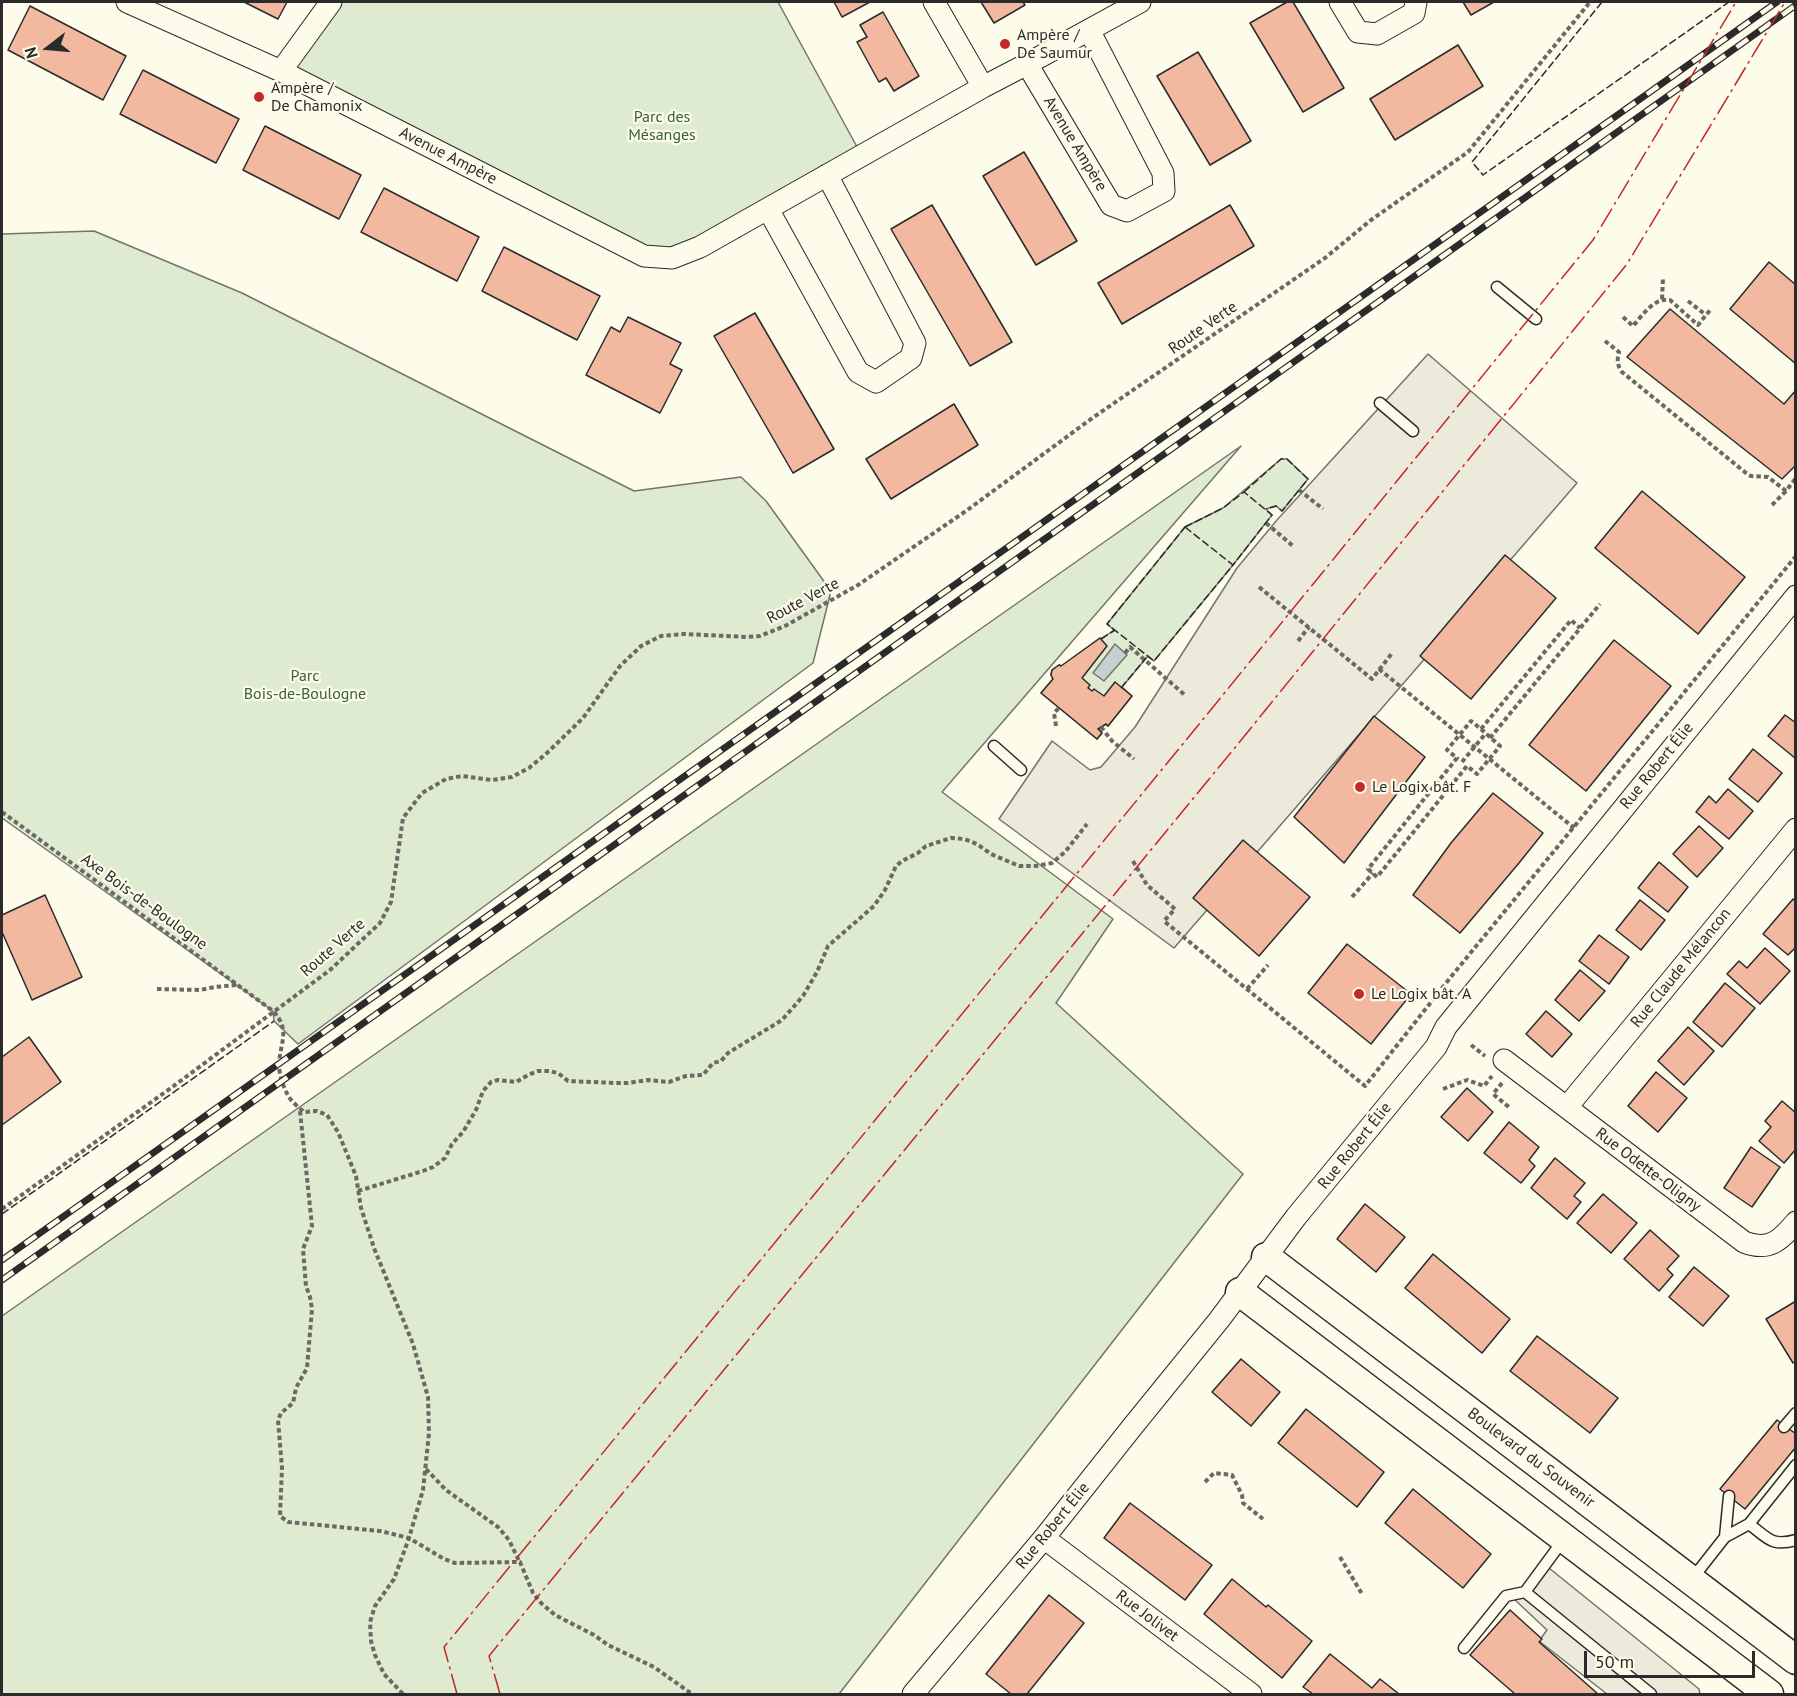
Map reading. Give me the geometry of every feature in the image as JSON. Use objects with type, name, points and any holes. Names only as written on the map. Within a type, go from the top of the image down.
[{"type":"street","name":"Avenue Ampère","points":[[127,2],[281,70],[644,256],[672,258],[700,247],[983,87],[1140,2]]},
{"type":"street","points":[[281,70],[331,2]]},
{"type":"street","points":[[934,2],[983,87]]},
{"type":"street","points":[[1340,2],[1358,32],[1377,34],[1414,13],[1416,2]]},
{"type":"street","name":"Avenue Ampère","points":[[1027,64],[1111,205],[1127,211],[1146,201],[1164,190],[1163,173],[1089,30]]},
{"type":"street","points":[[768,208],[858,372],[876,382],[911,358],[915,343],[827,175]]},
{"type":"street","name":"Rue Robert Élie","points":[[913,1695],[1044,1538],[1219,1320],[1296,1217],[1436,1047],[1446,1027],[1796,596]]},
{"type":"street","name":"Rue Claude Mélancon","points":[[1567,1107],[1796,829]]},
{"type":"street","name":"Rue Odette-Oligny","points":[[1497,1067],[1567,1107],[1744,1242],[1757,1246],[1769,1244],[1781,1238],[1796,1222]]},
{"type":"street","name":"Boulevard du Souvenir","points":[[1266,1257],[1794,1657]]},
{"type":"street","points":[[1240,1292],[1764,1693],[1794,1657]]},
{"type":"street","name":"Rue Jolivet","points":[[1044,1538],[1251,1695]]},
{"type":"lane","points":[[1497,287],[1536,319]]},
{"type":"lane","points":[[1380,403],[1413,431]]},
{"type":"lane","points":[[994,746],[1021,770]]},
{"type":"lane","points":[[1784,1427],[1796,1413]]},
{"type":"lane","points":[[1691,1580],[1725,1537],[1749,1524],[1796,1465]]},
{"type":"lane","points":[[1725,1537],[1729,1496]]},
{"type":"lane","points":[[1749,1524],[1774,1543],[1796,1540]]},
{"type":"lane","points":[[1464,1648],[1506,1596],[1525,1592],[1564,1539]]},
{"type":"lane","points":[[1525,1592],[1651,1695]]},
{"type":"path","name":"Route Verte","points":[[2,1209],[330,970],[380,923],[391,902],[403,818],[422,793],[446,779],[462,776],[492,780],[512,777],[529,768],[583,718],[620,666],[641,646],[661,636],[684,634],[760,636],[785,626],[858,585],[966,511],[1091,419],[1325,258],[1371,220],[1468,152],[1590,2]]},
{"type":"path","points":[[1662,299],[1663,279]]},
{"type":"path","points":[[1623,317],[1633,326],[1651,306],[1662,299],[1670,300],[1698,325],[1711,309]]},
{"type":"path","points":[[1688,301],[1706,315]]},
{"type":"path","points":[[1605,342],[1619,352],[1618,367],[1622,372],[1746,473],[1751,476],[1768,477],[1786,491]]},
{"type":"path","points":[[1772,505],[1796,478]]},
{"type":"path","points":[[1299,490],[1323,509]]},
{"type":"path","points":[[1266,523],[1293,546]]},
{"type":"path","name":"Rue Robert Élie","points":[[1247,989],[1365,1086],[1796,556]]},
{"type":"path","points":[[1259,587],[1372,679],[1393,652]]},
{"type":"path","points":[[1490,738],[1600,604]]},
{"type":"path","points":[[1481,729],[1570,620],[1580,628]]},
{"type":"path","points":[[1298,640],[1309,627]]},
{"type":"path","points":[[1125,653],[1130,647],[1149,660],[1186,696]]},
{"type":"path","points":[[1379,669],[1574,828]]},
{"type":"path","points":[[1056,726],[1054,713],[1059,708]]},
{"type":"path","points":[[1471,722],[1486,733],[1500,746],[1477,774],[1447,750],[1471,722]]},
{"type":"path","points":[[1101,727],[1112,741],[1134,759]]},
{"type":"path","points":[[1462,762],[1486,733]]},
{"type":"path","points":[[1457,758],[1368,869],[1377,877],[1467,766]]},
{"type":"path","name":"Axe Bois-de-Boulogne","points":[[2,812],[273,1011]]},
{"type":"path","points":[[358,1191],[423,1171],[445,1158],[452,1144],[464,1132],[483,1091],[491,1082],[498,1080],[516,1082],[538,1071],[558,1073],[568,1081],[615,1083],[648,1080],[669,1082],[686,1076],[704,1075],[713,1063],[721,1061],[728,1053],[782,1020],[802,996],[817,972],[828,946],[874,906],[885,890],[896,866],[918,854],[926,846],[951,838],[964,839],[1019,866],[1036,866],[1052,862],[1065,852],[1087,824]]},
{"type":"path","points":[[1133,861],[1147,885],[1175,909],[1164,921],[1247,989],[1268,965]]},
{"type":"path","points":[[1353,897],[1373,873]]},
{"type":"path","points":[[157,988],[200,990],[237,985]]},
{"type":"path","points":[[273,1011],[280,1019],[284,1040],[279,1064],[288,1097],[304,1112],[317,1111],[327,1115],[338,1132],[356,1176],[361,1208],[374,1248],[413,1344],[428,1396],[429,1433],[423,1490],[394,1579],[375,1606],[370,1622],[371,1641],[375,1655],[384,1674],[403,1695]]},
{"type":"path","points":[[1471,1045],[1497,1067]]},
{"type":"path","points":[[1443,1089],[1467,1080],[1484,1086],[1497,1067]]},
{"type":"path","points":[[1497,1067],[1493,1094],[1510,1108]]},
{"type":"path","points":[[300,1109],[312,1226],[303,1249],[306,1286],[312,1309],[307,1368],[296,1388],[292,1403],[281,1413],[278,1420],[282,1454],[280,1516],[288,1521],[380,1531],[409,1538],[455,1563],[520,1562]]},
{"type":"path","points":[[425,1469],[446,1490],[498,1527],[509,1540],[533,1593],[555,1616],[654,1667],[692,1695]]},
{"type":"path","points":[[1205,1482],[1214,1473],[1232,1475],[1242,1495],[1243,1503],[1263,1519]]},
{"type":"path","points":[[1340,1557],[1362,1594]]},
{"type":"green space","name":"Parc des Mésanges","points":[[331,2],[778,2],[862,156],[672,258],[281,71]]},
{"type":"green space","name":"Parc Bois-de-Boulogne","points":[[94,231],[242,293],[634,491],[741,477],[766,501],[831,591],[813,663],[298,1044],[274,1021],[273,1011],[2,818],[2,234]]},
{"type":"green space","points":[[1241,446],[942,792],[1113,919],[1056,1003],[1243,1174],[839,1694],[2,1694],[2,1316]]},
{"type":"green space","points":[[1281,459],[1287,459],[1308,479],[1282,511],[1276,506],[1266,509],[1272,515],[1233,565],[1154,661],[1148,656],[1122,687],[1132,696],[1108,726],[1105,724],[1099,729],[1102,733],[1097,739],[1041,693],[1053,679],[1052,670],[1059,665],[1062,666],[1114,630],[1107,624],[1185,527],[1223,508]]},
{"type":"shaded area","points":[[1428,354],[1577,483],[1174,948],[999,819],[1052,741],[1090,770],[1101,767],[1135,727],[1237,568],[1277,520]]},
{"type":"shaded area","points":[[1115,644],[1127,655],[1104,681],[1093,673]]},
{"type":"shaded area","points":[[1544,1564],[1699,1689],[1700,1694],[1607,1694],[1539,1641],[1547,1630],[1514,1599]]},
{"type":"building","points":[[244,2],[287,2],[278,19]]},
{"type":"building","points":[[834,2],[870,2],[842,17]]},
{"type":"building","points":[[981,2],[1023,2],[1025,5],[994,23]]},
{"type":"building","points":[[1287,2],[1293,2],[1344,88],[1303,112],[1250,23]]},
{"type":"building","points":[[1463,2],[1494,2],[1471,15]]},
{"type":"building","points":[[30,6],[126,56],[103,100],[8,50]]},
{"type":"building","points":[[883,12],[919,76],[894,91],[886,78],[879,82],[857,42],[867,37],[860,25]]},
{"type":"building","points":[[1458,45],[1483,86],[1395,140],[1370,99]]},
{"type":"building","points":[[1198,52],[1251,141],[1210,165],[1157,76]]},
{"type":"building","points":[[143,70],[239,119],[216,163],[120,114]]},
{"type":"building","points":[[265,126],[361,175],[339,219],[243,170]]},
{"type":"building","points":[[1024,152],[1077,241],[1036,265],[983,176]]},
{"type":"building","points":[[384,188],[479,237],[457,281],[361,232]]},
{"type":"building","points":[[932,205],[1012,342],[970,366],[891,229]]},
{"type":"building","points":[[1230,205],[1254,246],[1122,324],[1098,283]]},
{"type":"building","points":[[504,247],[600,296],[577,340],[482,291]]},
{"type":"building","points":[[1769,262],[1796,285],[1796,364],[1730,309]]},
{"type":"building","points":[[1670,309],[1784,404],[1796,390],[1796,465],[1782,479],[1627,357]]},
{"type":"building","points":[[755,313],[834,449],[793,473],[714,336]]},
{"type":"building","points":[[628,317],[681,343],[670,364],[682,370],[660,413],[586,375],[611,327],[620,332]]},
{"type":"building","points":[[954,404],[978,445],[891,499],[866,459]]},
{"type":"building","points":[[1642,491],[1745,577],[1698,634],[1595,548]]},
{"type":"building","points":[[1505,555],[1556,598],[1471,699],[1420,656]]},
{"type":"building","points":[[1100,638],[1107,646],[1082,678],[1090,685],[1088,688],[1104,696],[1115,682],[1132,696],[1108,726],[1106,724],[1098,729],[1102,733],[1097,739],[1041,693],[1053,679],[1052,670]]},
{"type":"building","points":[[1614,640],[1671,686],[1586,791],[1529,745]]},
{"type":"building","points":[[1785,715],[1796,723],[1795,758],[1768,736]]},
{"type":"building","name":"Le Logix bât. F","points":[[1374,716],[1425,757],[1344,863],[1294,817]]},
{"type":"building","points":[[1753,749],[1782,773],[1758,802],[1729,779]]},
{"type":"building","points":[[1728,789],[1753,811],[1729,839],[1696,812],[1709,796],[1716,803]]},
{"type":"building","points":[[1493,793],[1543,833],[1460,933],[1413,895],[1451,843]]},
{"type":"building","points":[[1699,826],[1723,848],[1697,877],[1673,854]]},
{"type":"building","points":[[1243,840],[1310,897],[1259,956],[1193,898]]},
{"type":"building","points":[[1659,862],[1688,887],[1668,912],[1638,888]]},
{"type":"building","points":[[45,895],[82,977],[32,1000],[2,932],[2,915]]},
{"type":"building","points":[[1793,899],[1796,902],[1796,947],[1788,955],[1763,934]]},
{"type":"building","points":[[1640,900],[1665,920],[1641,950],[1616,930]]},
{"type":"building","points":[[1599,935],[1629,957],[1609,984],[1579,961]]},
{"type":"building","name":"Le Logix bât. A","points":[[1347,944],[1411,994],[1371,1044],[1308,993]]},
{"type":"building","points":[[1765,948],[1790,971],[1760,1004],[1727,974],[1739,961],[1747,968]]},
{"type":"building","points":[[1580,970],[1605,991],[1579,1021],[1555,1000]]},
{"type":"building","points":[[1725,983],[1755,1008],[1722,1047],[1693,1022]]},
{"type":"building","points":[[1546,1011],[1572,1034],[1552,1057],[1526,1034]]},
{"type":"building","points":[[1688,1027],[1714,1051],[1684,1085],[1658,1061]]},
{"type":"building","points":[[29,1037],[61,1082],[2,1125],[2,1057]]},
{"type":"building","points":[[1656,1072],[1687,1098],[1658,1132],[1628,1106]]},
{"type":"building","points":[[1467,1088],[1493,1112],[1468,1141],[1441,1117]]},
{"type":"building","points":[[1782,1101],[1796,1113],[1796,1149],[1784,1163],[1759,1141],[1771,1127],[1765,1121]]},
{"type":"building","points":[[1509,1122],[1539,1147],[1529,1160],[1535,1166],[1521,1183],[1484,1153]]},
{"type":"building","points":[[1751,1147],[1780,1167],[1752,1207],[1724,1188]]},
{"type":"building","points":[[1555,1158],[1585,1183],[1574,1196],[1581,1202],[1567,1219],[1531,1188]]},
{"type":"building","points":[[1603,1194],[1637,1223],[1611,1253],[1577,1223]]},
{"type":"building","points":[[1365,1204],[1405,1237],[1376,1272],[1337,1239]]},
{"type":"building","points":[[1650,1230],[1679,1256],[1667,1269],[1673,1275],[1659,1291],[1624,1259]]},
{"type":"building","points":[[1433,1254],[1510,1319],[1482,1353],[1405,1288]]},
{"type":"building","points":[[1694,1267],[1729,1296],[1703,1326],[1669,1297]]},
{"type":"building","points":[[1796,1301],[1796,1361],[1793,1363],[1766,1319]]},
{"type":"building","points":[[1537,1336],[1618,1398],[1590,1433],[1510,1371]]},
{"type":"building","points":[[1241,1359],[1280,1392],[1251,1426],[1212,1392]]},
{"type":"building","points":[[1306,1409],[1384,1472],[1357,1507],[1278,1443]]},
{"type":"building","points":[[1777,1420],[1796,1434],[1796,1447],[1745,1509],[1720,1489]]},
{"type":"building","points":[[1413,1489],[1491,1554],[1463,1588],[1385,1523]]},
{"type":"building","points":[[1130,1503],[1212,1565],[1185,1600],[1104,1538]]},
{"type":"building","points":[[1232,1579],[1312,1641],[1282,1678],[1204,1614]]},
{"type":"building","points":[[1049,1595],[1084,1623],[1027,1694],[1011,1694],[986,1674]]},
{"type":"building","points":[[1510,1610],[1542,1639],[1539,1642],[1598,1694],[1515,1694],[1470,1655]]},
{"type":"building","points":[[1330,1654],[1372,1688],[1380,1679],[1399,1694],[1313,1694],[1303,1687]]},
{"type":"railway","points":[[2,1260],[1777,2]]},
{"type":"railway","points":[[2,1280],[1796,5]]},
{"type":"fence","points":[[1602,2],[1472,162],[1483,175],[1729,2]]},
{"type":"fence","points":[[1244,492],[1281,459],[1287,459],[1308,479],[1282,511],[1276,506],[1266,509]]},
{"type":"fence","points":[[1185,527],[1223,508],[1244,492],[1272,515],[1233,565]]},
{"type":"fence","points":[[1185,527],[1233,565],[1154,661],[1107,624],[1185,527]]},
{"type":"fence","points":[[1101,639],[1115,630]]},
{"type":"fence","points":[[1121,688],[1146,658]]},
{"type":"fence","points":[[2,1214],[274,1021]]},
{"type":"power","points":[[457,1694],[444,1647],[1593,240],[1736,2]]},
{"type":"power","points":[[500,1694],[489,1656],[1242,739],[1627,264],[1785,2]]},
{"type":"place","name":"Ampère / De Saumur","points":[[1005,44]]},
{"type":"place","name":"Ampère / De Chamonix","points":[[259,97]]},
{"type":"place","name":"Le Logix bât. F","points":[[1360,787]]},
{"type":"place","name":"Le Logix bât. A","points":[[1359,994]]}]
